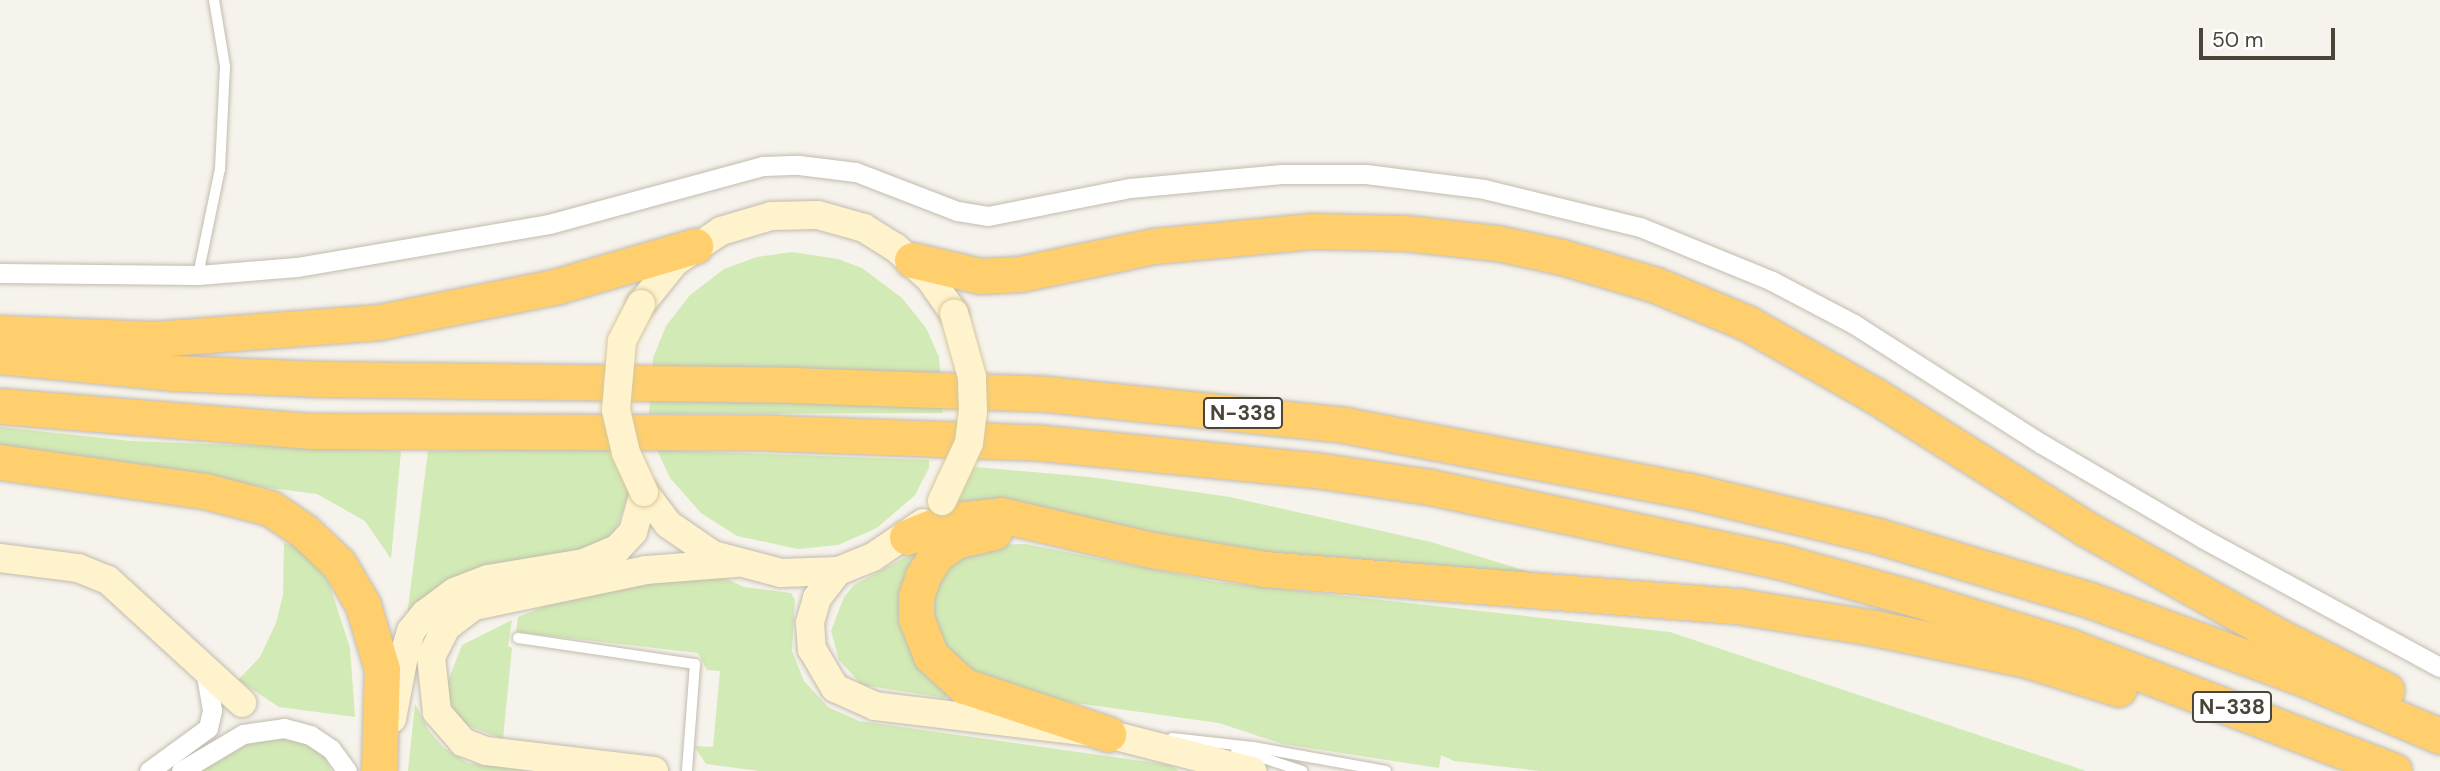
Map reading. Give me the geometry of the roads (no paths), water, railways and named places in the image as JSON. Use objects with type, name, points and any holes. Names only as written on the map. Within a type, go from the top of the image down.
[{"type":"highway","points":[[912,260],[980,276],[1020,274],[1154,246],[1258,233],[1405,233],[1497,243],[1632,278],[1747,324],[1814,359],[2085,528],[2280,637],[2440,715]]},
{"type":"highway","points":[[0,333],[154,339],[380,322],[558,286],[695,246]]},
{"type":"highway","name":"N-338","points":[[0,356],[174,373],[321,379],[780,385],[1046,394],[1345,425],[1691,491],[1878,536],[2090,600],[2305,679],[2440,736]]},
{"type":"highway","name":"N-338","points":[[0,406],[312,431],[788,433],[1043,443],[1315,470],[1430,487],[1753,555],[1916,598],[2068,646],[2394,771]]},
{"type":"highway","points":[[0,462],[205,491],[270,508],[304,531],[339,564],[363,605],[382,669],[380,771]]},
{"type":"highway","points":[[907,537],[947,521],[1001,515],[1152,550],[1265,569],[1364,579],[1731,606],[1874,628],[2027,660],[2233,724],[2363,771]]},
{"type":"highway","points":[[1099,742],[964,686],[931,656],[916,618],[916,596],[936,555],[956,541],[990,532],[1024,533],[1170,564],[1299,578],[1364,579]]},
{"type":"street","points":[[0,273],[198,275],[297,267],[536,227],[763,166],[799,164],[856,172],[957,211],[988,216],[1130,188],[1282,174],[1366,174],[1484,189],[1640,227],[1772,281],[1854,324],[2042,444],[2202,538],[2440,667]]},
{"type":"street","points":[[818,215],[864,228],[912,260],[954,313],[972,377],[973,410],[969,443],[942,500],[907,537],[838,571],[781,573],[735,563],[697,547],[668,524],[644,492],[626,453],[616,410],[622,341],[654,283],[695,246],[721,231],[771,216],[818,215]]},
{"type":"street","points":[[380,771],[405,651],[411,631],[425,614],[454,592],[488,579],[584,563],[617,548],[633,532],[644,492]]},
{"type":"street","points":[[0,558],[78,568],[101,577],[242,703],[285,727],[310,735],[331,749],[347,771]]},
{"type":"street","points":[[654,771],[486,751],[463,742],[437,712],[431,657],[446,627],[474,606],[646,570],[735,563]]},
{"type":"street","points":[[838,571],[817,598],[810,623],[812,649],[835,688],[875,706],[994,718],[1099,742],[1252,771]]},
{"type":"street","points":[[149,771],[208,728],[212,710],[205,670]]},
{"type":"street","points":[[183,770],[202,748],[236,726],[242,703]]},
{"type":"street","points":[[183,770],[243,734],[285,727]]},
{"type":"lane","points":[[198,275],[220,169],[225,66],[214,0]]},
{"type":"lane","points":[[518,638],[695,664],[687,771]]},
{"type":"lane","points":[[1099,742],[1217,743],[1386,771]]},
{"type":"lane","points":[[1099,742],[1160,755],[1202,771]]},
{"type":"lane","points":[[1217,743],[1302,771]]}]
